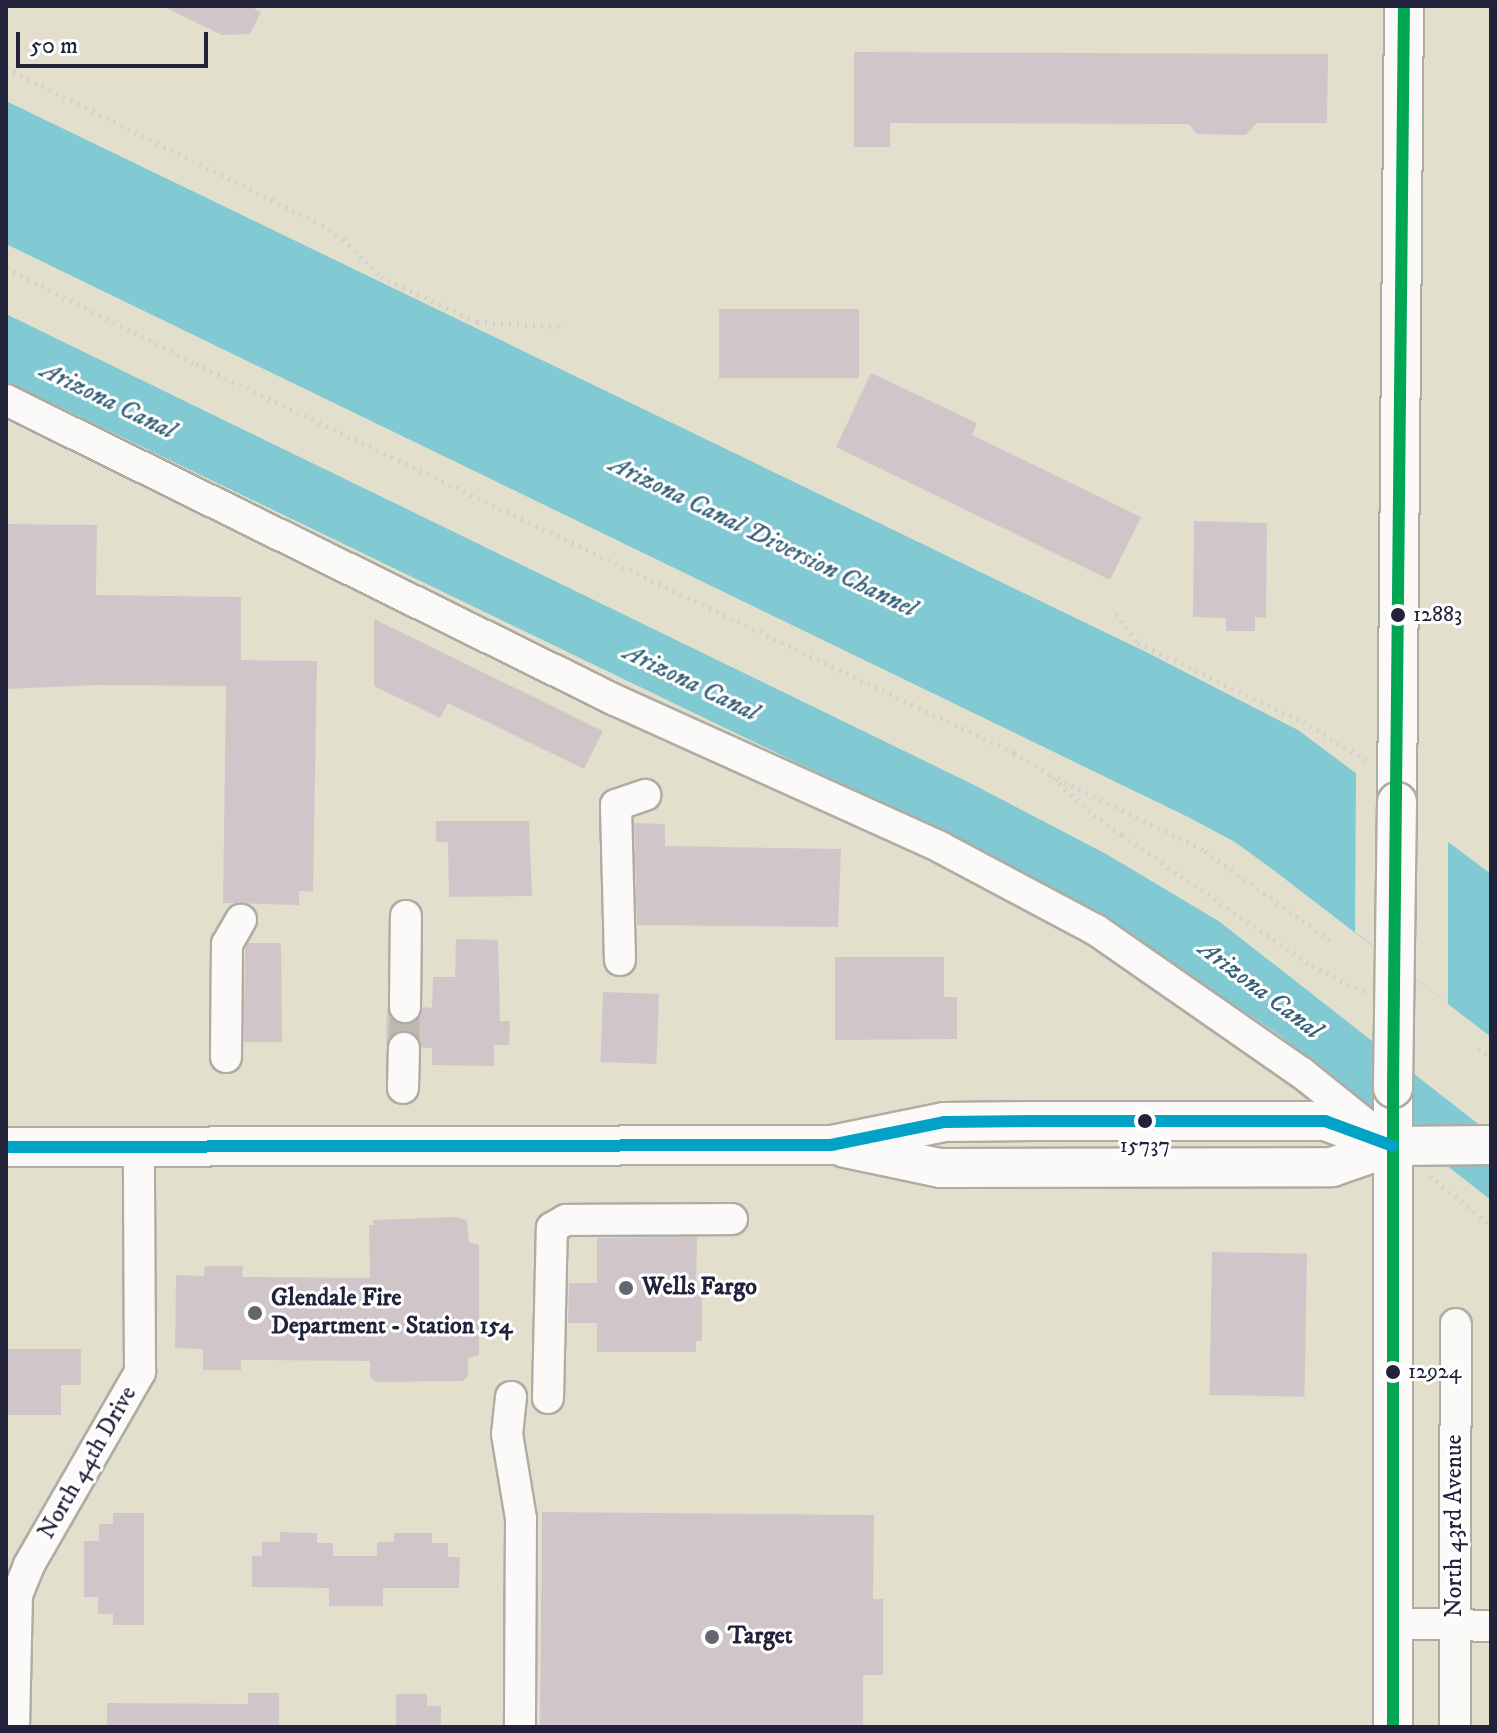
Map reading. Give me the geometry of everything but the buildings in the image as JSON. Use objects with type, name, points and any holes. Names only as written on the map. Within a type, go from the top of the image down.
[{"type":"main road","points":[[1393,1727],[1393,1088],[1404,6]]},
{"type":"main road","points":[[6,1147],[831,1145],[944,1122],[1325,1121],[1393,1146],[1491,1145]]},
{"type":"street","points":[[6,400],[615,700],[940,847],[1070,916],[1096,930],[1302,1073],[1393,1146]]},
{"type":"street","points":[[620,960],[616,805],[645,795]]},
{"type":"street","points":[[405,1007],[406,916]]},
{"type":"street","points":[[226,1057],[227,944],[241,920]]},
{"type":"street","points":[[403,1088],[404,1048]]},
{"type":"street","name":"North 44th Drive","points":[[14,1727],[17,1595],[29,1565],[134,1388],[140,1372],[139,1147]]},
{"type":"street","points":[[548,1398],[552,1228],[566,1220],[732,1219]]},
{"type":"street","name":"North 43rd Avenue","points":[[1455,1727],[1456,1324]]},
{"type":"street","points":[[511,1397],[507,1434],[521,1519],[520,1727]]},
{"type":"street","points":[[1393,1623],[1491,1626]]},
{"type":"path","points":[[6,68],[322,225],[343,239],[381,277],[477,322],[566,327]]},
{"type":"path","points":[[6,268],[211,371],[1014,753],[1050,775],[1205,851],[1332,942]]},
{"type":"path","points":[[1116,614],[1138,643],[1303,722],[1398,791]]},
{"type":"path","points":[[1050,775],[1094,815],[1312,966],[1394,1005]]},
{"type":"path","points":[[1478,1049],[1491,1058]]},
{"type":"path","points":[[1393,1146],[1491,1226]]},
{"type":"water","name":"Arizona Canal Diversion Channel","points":[[6,101],[1146,652],[1298,730],[1491,874],[1491,1037],[1235,842],[6,244]]},
{"type":"water","name":"Arizona Canal","points":[[6,314],[970,783],[1108,855],[1220,922],[1491,1134],[1491,1200],[1278,1034],[1093,911],[951,837],[6,381]]},
{"type":"pier","points":[[1356,770],[1448,841],[1448,1004],[1355,932]]},
{"type":"tunnel","points":[[404,1048],[405,1007]]},
{"type":"transit line","points":[[1393,1727],[1393,1088],[1404,6]]},
{"type":"transit line","points":[[6,1147],[831,1145],[944,1122],[1033,1121],[1325,1121],[1393,1146]]},
{"type":"place","name":"12883","points":[[1398,615]]},
{"type":"place","name":"15737","points":[[1145,1121]]},
{"type":"place","name":"Wells Fargo","points":[[626,1288]]},
{"type":"place","name":"Glendale Fire Department - Station 154","points":[[255,1313]]},
{"type":"place","name":"12924","points":[[1393,1372]]},
{"type":"place","name":"Target","points":[[712,1637]]}]
